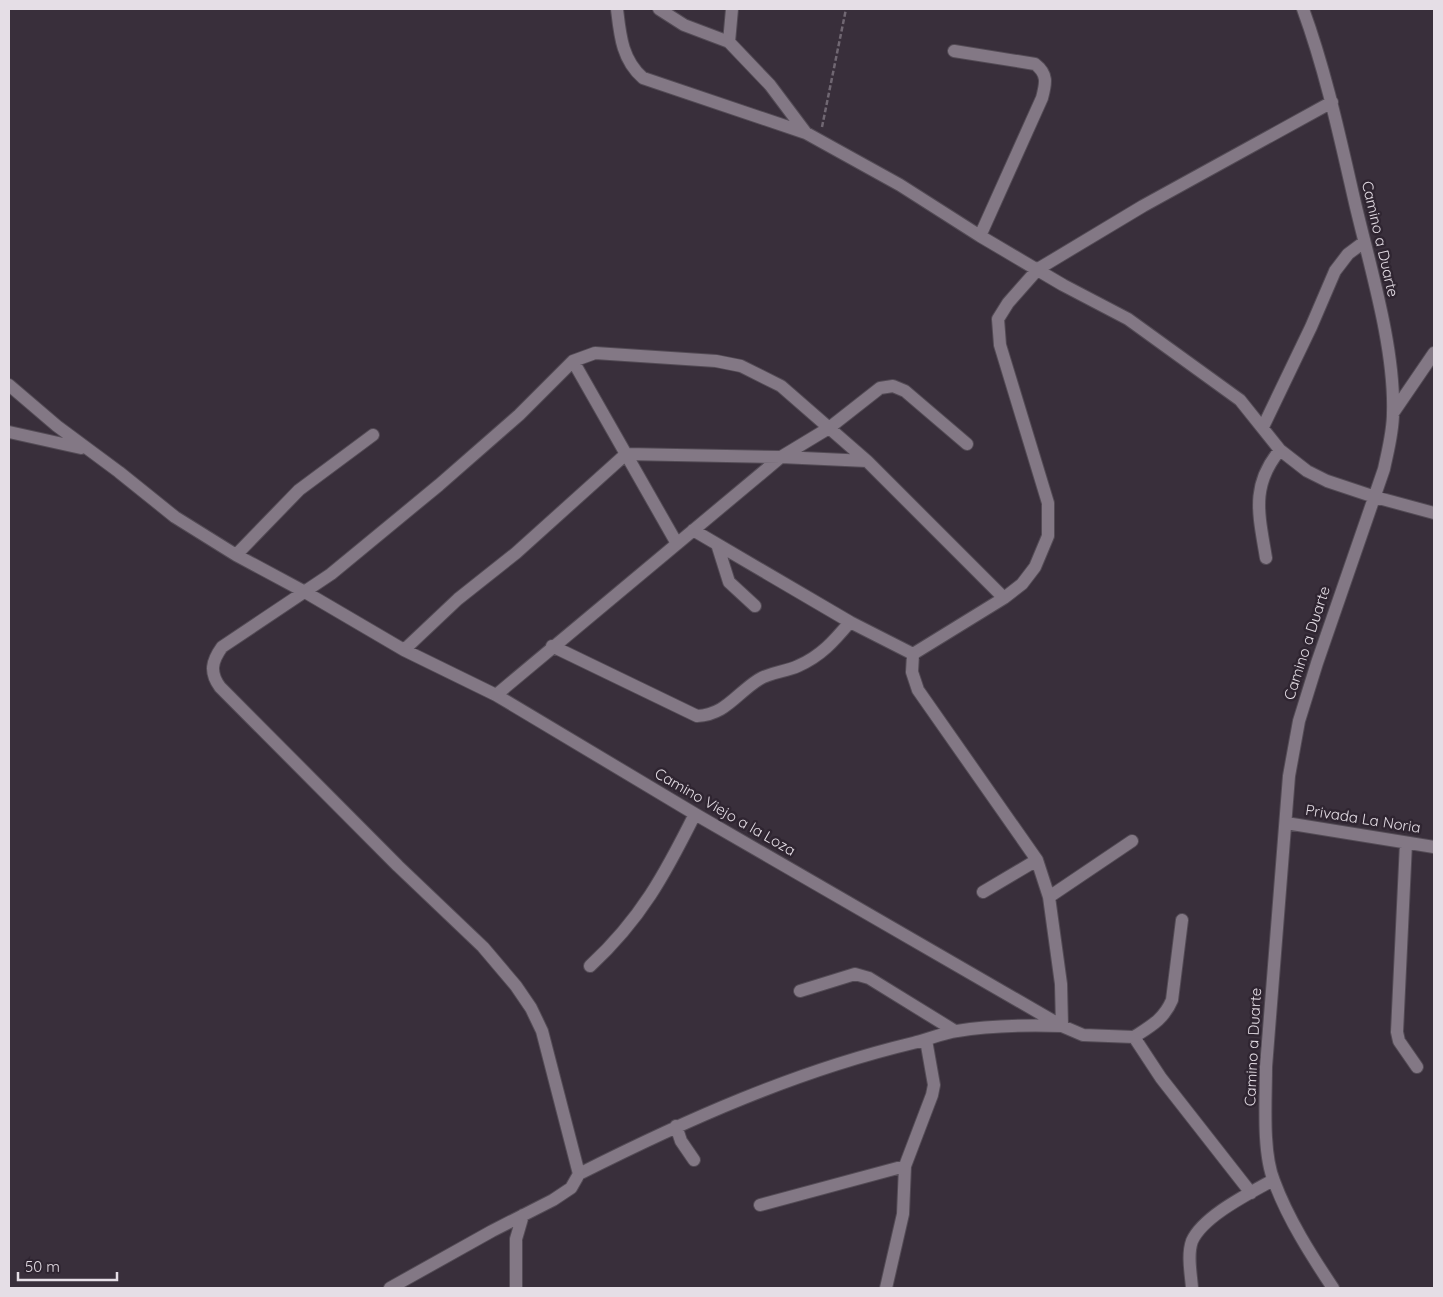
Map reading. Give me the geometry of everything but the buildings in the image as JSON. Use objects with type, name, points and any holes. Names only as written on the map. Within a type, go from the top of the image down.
[{"type":"street","points":[[617,9],[624,54],[629,63],[643,78],[752,117],[806,133],[900,185],[980,236],[1128,319],[1234,395],[1263,427],[1280,450],[1307,471],[1327,481],[1375,497],[1434,513]]},
{"type":"street","points":[[659,9],[684,25],[730,42],[770,85],[806,133]]},
{"type":"street","points":[[730,42],[732,9]]},
{"type":"street","name":"Camino a Duarte","points":[[1303,9],[1332,102],[1364,242],[1388,353],[1393,413],[1390,443],[1375,497],[1316,663],[1299,721],[1289,776],[1266,1067],[1266,1116],[1273,1180],[1303,1240],[1333,1288]]},
{"type":"street","points":[[954,51],[1035,64],[1043,70],[1046,78],[1042,98],[980,236]]},
{"type":"street","points":[[913,654],[1004,598],[1022,584],[1034,567],[1048,536],[1048,502],[1000,344],[997,327],[998,319],[1008,303],[1038,268],[1152,201],[1332,102]]},
{"type":"street","points":[[1263,427],[1300,352],[1335,271],[1348,254],[1364,242]]},
{"type":"street","points":[[390,1288],[566,1192],[575,1184],[579,1174],[542,1031],[531,1008],[516,986],[482,947],[398,866],[220,687],[213,678],[212,666],[222,647],[306,592],[440,485],[519,415],[573,361],[595,353],[716,360],[741,366],[781,386],[868,461],[1004,598]]},
{"type":"street","points":[[1393,413],[1434,353]]},
{"type":"street","points":[[573,361],[676,542]]},
{"type":"street","points":[[9,385],[88,450]]},
{"type":"street","points":[[496,694],[676,542],[781,457],[829,428],[880,388],[893,386],[904,391],[967,444]]},
{"type":"street","points":[[9,432],[57,441],[88,450]]},
{"type":"street","points":[[236,555],[299,490],[373,435]]},
{"type":"street","name":"Camino Viejo a la Loza","points":[[88,450],[120,472],[175,517],[236,555],[306,592],[404,650],[496,694],[695,814],[1062,1026],[1083,1035],[1134,1037]]},
{"type":"street","points":[[1266,558],[1258,507],[1259,488],[1263,474],[1280,450]]},
{"type":"street","points":[[404,650],[458,599],[516,553],[626,454],[868,461]]},
{"type":"street","points":[[693,530],[850,622],[913,654]]},
{"type":"street","points":[[717,544],[729,582],[755,606]]},
{"type":"street","points":[[552,646],[697,716],[711,715],[758,680],[797,667],[818,656],[828,648],[850,622]]},
{"type":"street","points":[[579,1174],[676,1126],[832,1064],[955,1031],[1019,1025],[1062,1026],[1061,984],[1049,897],[1037,860],[918,690],[912,672],[913,654]]},
{"type":"street","points":[[590,966],[613,944],[654,894],[695,814]]},
{"type":"street","name":"Privada La Noria","points":[[1286,823],[1434,847]]},
{"type":"street","points":[[1049,897],[1132,841]]},
{"type":"street","points":[[1406,843],[1397,1032],[1399,1042],[1418,1067]]},
{"type":"street","points":[[983,892],[1037,860]]},
{"type":"street","points":[[1182,920],[1172,1000],[1168,1011],[1158,1022],[1134,1037],[1161,1078],[1251,1193]]},
{"type":"street","points":[[800,991],[855,974],[869,978],[955,1031]]},
{"type":"street","points":[[886,1288],[904,1214],[905,1166],[934,1085],[926,1040]]},
{"type":"street","points":[[676,1126],[681,1141],[694,1160]]},
{"type":"street","points":[[760,1205],[905,1166]]},
{"type":"street","points":[[1192,1288],[1190,1256],[1192,1243],[1197,1233],[1210,1219],[1273,1180]]},
{"type":"street","points":[[516,1288],[516,1239],[524,1215]]},
{"type":"path","points":[[819,141],[846,9]]}]
